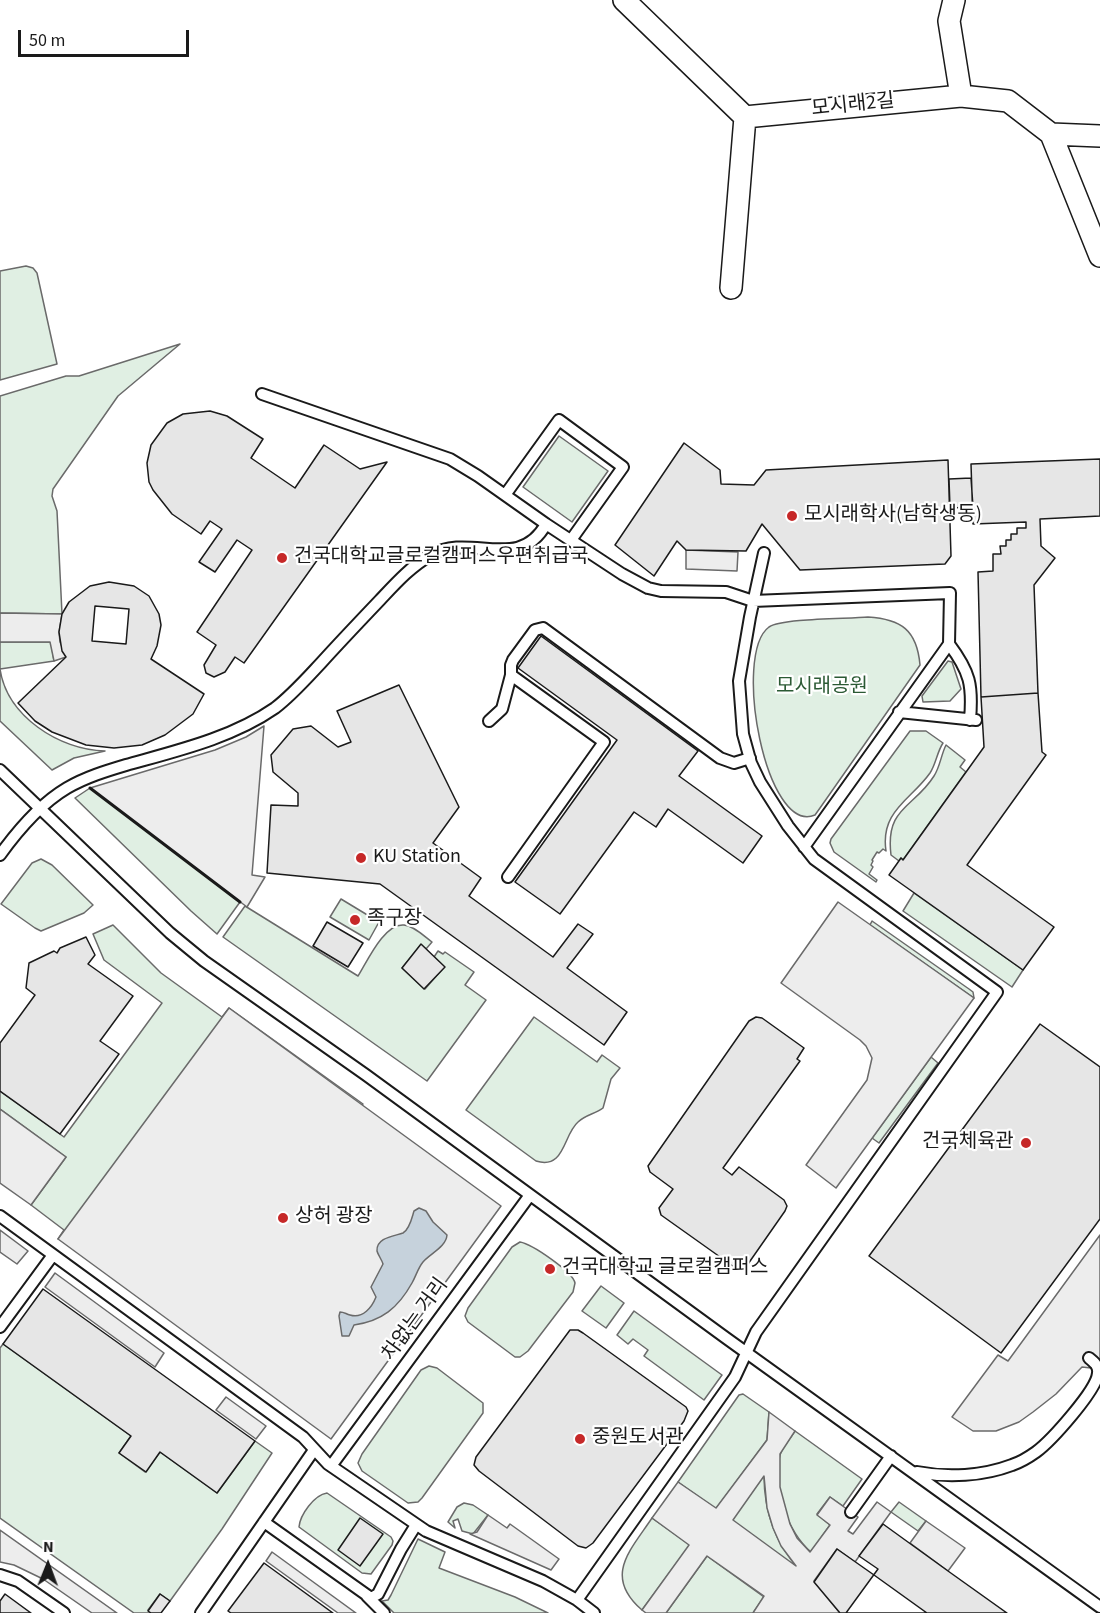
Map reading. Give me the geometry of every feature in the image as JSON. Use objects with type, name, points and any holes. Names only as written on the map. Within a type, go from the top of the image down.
[{"type":"street","points":[[624,0],[745,117],[731,288]]},
{"type":"street","points":[[954,0],[949,21],[961,96]]},
{"type":"street","name":"모시래2길","points":[[745,117],[961,96],[1008,101],[1051,134]]},
{"type":"street","points":[[1100,136],[1051,134],[1100,256]]},
{"type":"lane","points":[[262,394],[431,451],[465,467],[546,524],[622,574],[648,588],[661,591],[726,592],[753,601],[950,593],[949,644],[804,847]]},
{"type":"lane","points":[[505,495],[559,420],[623,467],[571,540]]},
{"type":"lane","points":[[0,855],[40,808],[60,792],[90,777],[218,736],[257,719],[274,708],[294,692],[394,584],[436,552],[455,548],[518,548],[532,542],[546,524]]},
{"type":"lane","points":[[576,1600],[735,1377],[756,1332],[997,992],[825,867],[804,847],[768,798],[750,758],[741,718],[739,681],[764,553]]},
{"type":"lane","points":[[489,722],[502,709],[512,675],[510,670],[513,660],[535,630],[543,628],[720,758],[734,763],[750,758]]},
{"type":"lane","points":[[899,712],[973,720],[970,679],[962,662],[949,644]]},
{"type":"lane","points":[[508,877],[604,742],[512,675]]},
{"type":"lane","points":[[0,770],[188,948],[746,1353],[1100,1606]]},
{"type":"lane","name":"차없는 거리","points":[[331,1466],[530,1195]]},
{"type":"lane","points":[[0,1216],[303,1437],[331,1466],[416,1525],[438,1538],[543,1581],[594,1613]]},
{"type":"lane","points":[[0,1327],[53,1255]]},
{"type":"lane","points":[[914,1472],[981,1473],[1026,1459],[1046,1444],[1092,1389],[1099,1372],[1089,1358]]},
{"type":"lane","points":[[201,1613],[314,1450]]},
{"type":"lane","points":[[851,1512],[891,1456]]},
{"type":"lane","points":[[264,1522],[371,1598],[378,1594],[416,1525]]},
{"type":"lane","points":[[0,1575],[18,1581],[64,1613]]},
{"type":"lane","points":[[364,1594],[384,1613]]},
{"type":"green space","points":[[26,266],[33,268],[37,273],[57,364],[0,380],[0,271]]},
{"type":"green space","points":[[180,344],[118,396],[53,489],[52,496],[57,511],[62,614],[0,613],[0,396],[66,376],[79,376]]},
{"type":"green space","points":[[559,436],[608,471],[572,522],[523,487]]},
{"type":"green space","name":"모시래공원","points":[[868,617],[890,620],[905,629],[915,643],[920,665],[815,815],[797,814],[782,798],[769,772],[760,739],[754,704],[754,671],[758,644],[769,627],[776,624],[801,620]]},
{"type":"green space","points":[[0,642],[51,642],[54,661],[0,669]]},
{"type":"green space","points":[[948,661],[952,662],[961,689],[950,701],[923,702],[922,696]]},
{"type":"green space","points":[[0,669],[13,702],[38,727],[70,744],[105,751],[74,758],[52,770],[0,721]]},
{"type":"green space","points":[[910,731],[926,731],[943,743],[930,773],[892,816],[885,837],[886,851],[883,849],[877,852],[872,860],[873,867],[869,874],[877,880],[876,882],[834,852],[830,843]]},
{"type":"green space","points":[[946,745],[965,760],[960,767],[966,772],[903,860],[901,858],[899,861],[891,855],[892,827],[897,817],[934,776]]},
{"type":"green space","points":[[90,788],[240,902],[217,934],[75,798]]},
{"type":"green space","points":[[41,859],[52,865],[93,905],[84,913],[41,931],[1,904],[32,863]]},
{"type":"green space","points":[[914,893],[1023,970],[1012,987],[903,911]]},
{"type":"green space","name":"족구장","points":[[341,899],[379,922],[369,940],[330,917]]},
{"type":"green space","points":[[245,906],[358,976],[371,953],[390,930],[404,925],[411,927],[432,942],[426,949],[421,945],[402,968],[425,989],[444,967],[434,957],[438,951],[443,954],[445,952],[474,972],[465,985],[486,1000],[427,1081],[223,937]]},
{"type":"green space","points":[[872,921],[973,992],[974,998],[870,925]]},
{"type":"green space","points":[[113,925],[161,973],[222,1017],[229,1008],[363,1104],[58,1239],[64,1230],[31,1205],[66,1157],[0,1109],[0,1091],[64,1137],[162,1003],[104,960],[93,934]]},
{"type":"green space","points":[[534,1017],[597,1062],[602,1055],[620,1068],[611,1079],[603,1108],[578,1122],[558,1156],[553,1161],[546,1162],[536,1161],[466,1110]]},
{"type":"green space","points":[[931,1057],[938,1063],[879,1143],[872,1138]]},
{"type":"green space","points":[[520,1242],[551,1259],[573,1278],[575,1283],[573,1292],[528,1351],[520,1357],[515,1357],[468,1322],[465,1316],[468,1308],[512,1247]]},
{"type":"green space","points":[[601,1286],[624,1303],[606,1328],[582,1311]]},
{"type":"green space","points":[[634,1311],[722,1375],[704,1400],[644,1356],[648,1350],[633,1339],[628,1344],[617,1335]]},
{"type":"green space","points":[[3,1344],[131,1436],[119,1453],[145,1472],[160,1452],[217,1493],[255,1441],[272,1453],[222,1529],[170,1601],[160,1594],[148,1610],[151,1613],[134,1613],[0,1518],[0,1348]]},
{"type":"green space","points":[[429,1366],[437,1368],[483,1403],[483,1413],[422,1498],[418,1502],[408,1503],[362,1471],[358,1463],[421,1370]]},
{"type":"green space","points":[[743,1394],[769,1412],[767,1440],[716,1509],[678,1482],[739,1395]]},
{"type":"green space","points":[[795,1431],[862,1479],[843,1506],[830,1497],[817,1514],[830,1525],[811,1552],[795,1533],[783,1508],[778,1480],[781,1452]]},
{"type":"green space","points":[[764,1475],[766,1501],[772,1525],[783,1548],[799,1569],[732,1520]]},
{"type":"green space","points":[[327,1493],[391,1537],[392,1545],[371,1574],[362,1573],[299,1527],[308,1506],[317,1497]]},
{"type":"green space","points":[[899,1502],[926,1521],[918,1531],[891,1512]]},
{"type":"green space","points":[[464,1503],[473,1505],[488,1515],[473,1534],[462,1531],[458,1519],[453,1521],[455,1528],[448,1522],[457,1507]]},
{"type":"green space","points":[[652,1518],[690,1545],[642,1610],[630,1598],[622,1575],[629,1553]]},
{"type":"green space","points":[[418,1539],[445,1552],[439,1568],[515,1597],[548,1613],[394,1613],[382,1601],[388,1600],[391,1595]]},
{"type":"green space","points":[[707,1556],[764,1597],[753,1613],[666,1613]]},
{"type":"shaded area","points":[[686,550],[738,552],[737,571],[686,569]]},
{"type":"shaded area","points":[[0,613],[62,614],[59,632],[66,657],[54,661],[50,642],[0,642]]},
{"type":"shaded area","points":[[264,726],[252,875],[265,877],[247,907],[90,788],[215,750],[246,737]]},
{"type":"shaded area","points":[[838,902],[974,998],[836,1188],[806,1165],[867,1080],[872,1058],[860,1040],[781,983]]},
{"type":"shaded area","name":"상허 광장","points":[[229,1008],[501,1206],[331,1439],[58,1239]]},
{"type":"shaded area","points":[[0,1109],[66,1157],[31,1205],[0,1183]]},
{"type":"shaded area","points":[[419,1208],[426,1211],[433,1222],[447,1235],[444,1243],[423,1262],[407,1292],[395,1306],[381,1317],[354,1325],[349,1336],[342,1336],[340,1312],[355,1316],[363,1314],[376,1297],[371,1287],[383,1264],[377,1251],[378,1246],[383,1240],[403,1233],[414,1211]]},
{"type":"shaded area","points":[[0,1230],[28,1251],[17,1264],[0,1252]]},
{"type":"shaded area","points":[[1100,1235],[1100,1369],[1082,1367],[1056,1394],[1033,1412],[1019,1422],[996,1431],[973,1431],[952,1417],[998,1355],[1008,1361]]},
{"type":"shaded area","points":[[55,1273],[164,1353],[155,1367],[45,1287]]},
{"type":"shaded area","points":[[226,1397],[266,1426],[256,1439],[216,1410]]},
{"type":"shaded area","points":[[769,1412],[795,1431],[780,1454],[780,1487],[790,1524],[797,1538],[810,1552],[830,1525],[817,1515],[830,1497],[858,1517],[848,1531],[853,1534],[877,1502],[891,1512],[855,1562],[837,1549],[814,1581],[840,1613],[753,1613],[764,1596],[707,1556],[666,1613],[646,1613],[642,1610],[689,1545],[652,1518],[678,1482],[716,1508],[767,1440]],"holes":[[[764,1476],[767,1508],[781,1546],[796,1566],[733,1520]]]},
{"type":"shaded area","points":[[488,1515],[507,1528],[510,1524],[559,1559],[551,1570],[470,1534],[477,1532]]},
{"type":"shaded area","points":[[926,1521],[965,1548],[948,1571],[910,1543]]},
{"type":"shaded area","points":[[0,1530],[117,1613],[92,1613],[43,1579],[14,1565],[0,1562]]},
{"type":"shaded area","points":[[272,1552],[356,1613],[338,1613],[266,1561]]},
{"type":"building","points":[[210,411],[227,416],[263,439],[251,458],[295,488],[324,445],[360,469],[387,462],[244,663],[235,657],[225,672],[214,677],[206,673],[204,665],[216,645],[197,632],[252,550],[237,540],[215,572],[199,562],[222,529],[210,521],[201,534],[172,514],[149,482],[147,463],[151,445],[167,423],[183,414]]},
{"type":"building","name":"모시래학사(남학생동)","points":[[684,443],[720,470],[721,484],[754,485],[766,470],[948,460],[951,556],[945,564],[800,570],[762,524],[746,551],[686,550],[677,541],[654,576],[615,545]]},
{"type":"building","points":[[1100,459],[1100,516],[1040,519],[1041,546],[1055,558],[1034,585],[1038,693],[981,697],[978,572],[993,571],[993,554],[1001,554],[1000,546],[1006,546],[1006,540],[1011,540],[1011,534],[1017,534],[1017,528],[1026,528],[1026,522],[973,524],[971,464]]},
{"type":"building","points":[[971,478],[973,507],[950,508],[949,479]]},
{"type":"building","points":[[109,582],[134,586],[149,596],[159,614],[161,625],[157,646],[151,659],[204,694],[193,714],[165,735],[142,745],[114,748],[86,745],[52,732],[35,721],[18,703],[66,657],[62,651],[59,632],[62,614],[69,602],[90,586]]},
{"type":"building","points":[[95,606],[129,609],[126,644],[92,641]]},
{"type":"building","points":[[541,636],[698,751],[679,776],[762,836],[743,863],[668,809],[656,827],[634,812],[560,914],[515,882],[617,740],[518,668]]},
{"type":"building","name":"KU Station","points":[[399,685],[459,807],[433,843],[481,878],[469,896],[553,957],[578,924],[593,934],[567,968],[627,1012],[604,1045],[380,884],[267,873],[271,805],[298,806],[298,793],[273,772],[271,755],[293,729],[311,726],[338,747],[351,742],[337,711]]},
{"type":"building","points":[[1038,693],[1042,752],[1046,755],[967,865],[1054,927],[1023,970],[889,875],[901,858],[903,860],[984,747],[981,697]]},
{"type":"building","points":[[327,922],[363,943],[348,967],[313,946]]},
{"type":"building","points":[[86,937],[95,955],[88,964],[133,996],[100,1041],[119,1054],[60,1134],[0,1091],[0,1043],[35,995],[26,988],[29,963],[54,951],[57,953],[60,948]]},
{"type":"building","points":[[421,944],[445,967],[424,989],[402,968]]},
{"type":"building","points":[[756,1017],[762,1018],[804,1048],[797,1059],[800,1061],[723,1168],[732,1175],[739,1167],[784,1200],[787,1206],[748,1264],[737,1269],[661,1215],[659,1208],[673,1189],[650,1172],[648,1166],[749,1021]]},
{"type":"building","name":"건국체육관","points":[[1040,1024],[1100,1067],[1100,1219],[1001,1353],[869,1256]]},
{"type":"building","points":[[43,1289],[255,1441],[217,1493],[160,1452],[146,1472],[119,1453],[131,1436],[3,1344]]},
{"type":"building","name":"중원도서관","points":[[570,1330],[583,1333],[686,1407],[688,1411],[684,1421],[593,1543],[586,1548],[578,1546],[474,1465],[476,1457]]},
{"type":"building","points":[[360,1518],[383,1534],[360,1566],[338,1550]]},
{"type":"building","points":[[883,1524],[1007,1613],[846,1613],[878,1569],[859,1556]]},
{"type":"building","points":[[837,1549],[927,1613],[840,1613],[814,1582]]},
{"type":"building","points":[[264,1563],[333,1613],[231,1613],[228,1611]]},
{"type":"building","points":[[5,1594],[31,1613],[0,1613],[0,1601]]},
{"type":"building","points":[[160,1594],[170,1601],[161,1613],[151,1613],[148,1611]]},
{"type":"wall","points":[[90,788],[240,902]]},
{"type":"place","name":"모시래학사(남학생동)","points":[[792,516]]},
{"type":"place","name":"건국대학교글로컬캠퍼스우편취급국","points":[[282,558]]},
{"type":"place","name":"KU Station","points":[[361,858]]},
{"type":"place","name":"족구장","points":[[355,920]]},
{"type":"place","name":"건국체육관","points":[[1026,1143]]},
{"type":"place","name":"상허 광장","points":[[283,1218]]},
{"type":"place","name":"건국대학교 글로컬캠퍼스","points":[[550,1269]]},
{"type":"place","name":"중원도서관","points":[[580,1439]]}]
